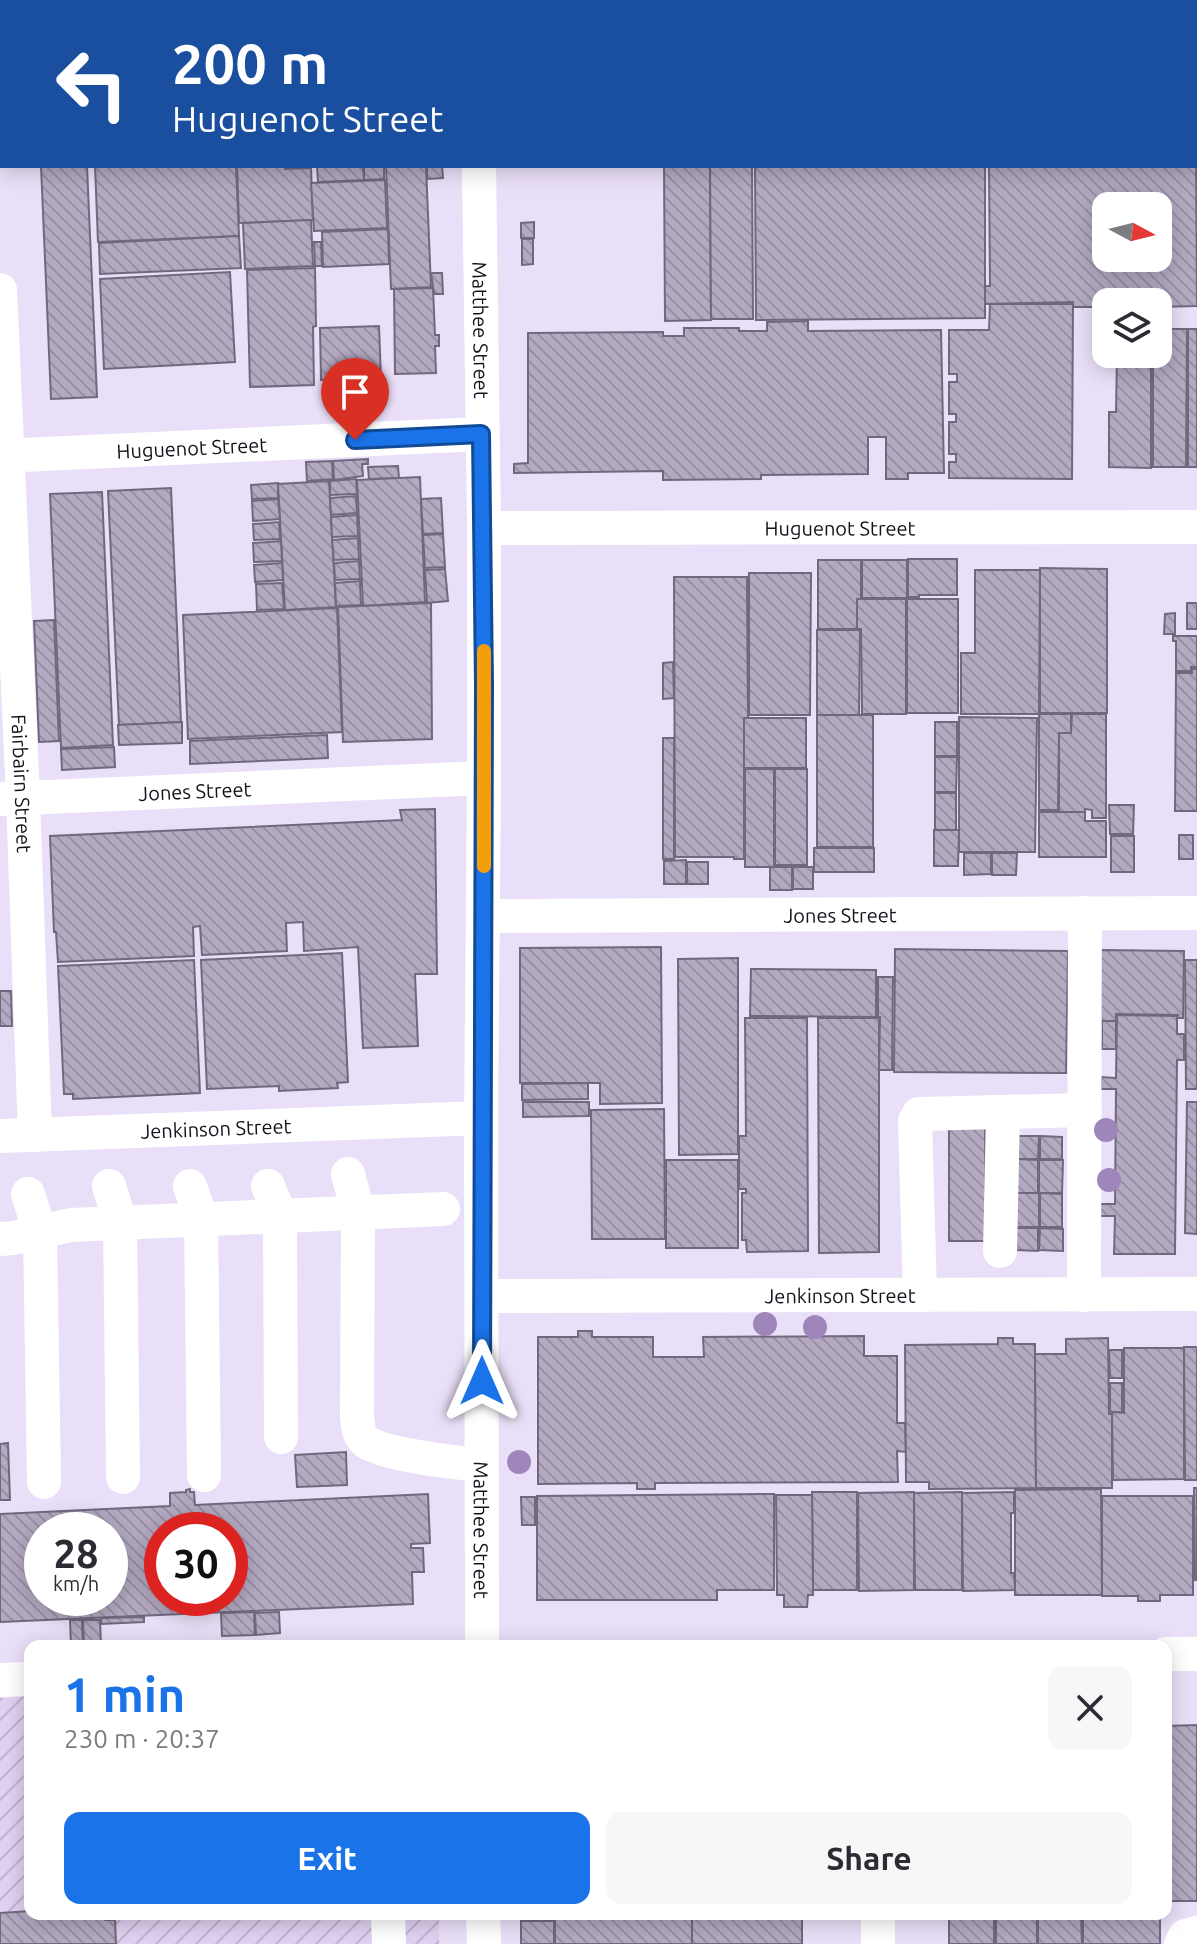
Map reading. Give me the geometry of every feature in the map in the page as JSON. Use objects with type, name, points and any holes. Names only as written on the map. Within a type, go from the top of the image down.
[{"type":"street","name":"Matthee Street","points":[[479,168],[484,528],[482,1640]]},
{"type":"street","name":"Fairbairn Street","points":[[0,290],[12,798],[35,1135]]},
{"type":"street","name":"Huguenot Street","points":[[3,456],[481,434]]},
{"type":"street","name":"Huguenot Street","points":[[484,528],[1197,527]]},
{"type":"street","name":"Jones Street","points":[[12,798],[484,778]]},
{"type":"street","points":[[1084,1295],[1085,913]]},
{"type":"street","name":"Jones Street","points":[[484,916],[1197,913]]},
{"type":"street","points":[[920,1295],[915,1121],[919,1114],[1085,1110]]},
{"type":"street","points":[[1000,1251],[1003,1112]]},
{"type":"street","name":"Jenkinson Street","points":[[0,1136],[481,1118]]},
{"type":"street","points":[[348,1174],[358,1212],[357,1416],[360,1434],[370,1446],[442,1461],[481,1465]]},
{"type":"street","points":[[109,1186],[120,1222],[123,1477]]},
{"type":"street","points":[[190,1186],[201,1218],[204,1475]]},
{"type":"street","points":[[28,1194],[40,1232],[44,1482]]},
{"type":"street","points":[[274,1200],[281,1437]]},
{"type":"street","points":[[0,1239],[71,1225],[201,1218],[274,1200],[358,1212],[443,1209]]},
{"type":"street","name":"Jenkinson Street","points":[[482,1296],[1197,1294]]},
{"type":"street","points":[[1172,1654],[1197,1654]]},
{"type":"street","points":[[0,1680],[24,1679]]},
{"type":"street","points":[[388,1920],[389,1944]]},
{"type":"street","points":[[483,1920],[484,1944]]},
{"type":"street","points":[[878,1920],[878,1944]]},
{"type":"street","points":[[1181,1944],[1185,1936],[1197,1933]]},
{"type":"shaded area","points":[[24,1696],[24,1920],[439,1920],[439,1944],[0,1944],[0,1698]]},
{"type":"building","points":[[41,168],[87,168],[97,397],[51,399]]},
{"type":"building","points":[[95,168],[236,168],[239,236],[98,242]]},
{"type":"building","points":[[237,168],[311,168],[313,220],[239,223]]},
{"type":"building","points":[[317,168],[363,168],[364,180],[318,182]]},
{"type":"building","points":[[364,168],[384,168],[384,179],[364,180]]},
{"type":"building","points":[[386,168],[426,168],[431,287],[391,289]]},
{"type":"building","points":[[427,168],[442,168],[443,178],[427,179]]},
{"type":"building","points":[[664,168],[710,168],[711,320],[665,321]]},
{"type":"building","points":[[710,168],[752,168],[753,319],[711,319]]},
{"type":"building","points":[[755,168],[985,168],[985,318],[756,320]]},
{"type":"building","points":[[989,168],[1196,168],[1197,306],[1172,307],[1172,288],[1092,288],[1092,307],[1073,307],[1073,302],[985,304],[985,286],[990,286]]},
{"type":"building","points":[[385,180],[387,228],[314,231],[311,183]]},
{"type":"building","points":[[311,220],[313,266],[245,269],[243,223]]},
{"type":"building","points":[[534,222],[534,238],[521,238],[521,223]]},
{"type":"building","points":[[388,229],[389,264],[323,267],[322,232]]},
{"type":"building","points":[[239,236],[241,268],[100,274],[99,243]]},
{"type":"building","points":[[522,239],[533,239],[533,264],[522,265]]},
{"type":"building","points":[[314,242],[321,242],[322,266],[315,266]]},
{"type":"building","points":[[315,268],[314,385],[250,387],[247,270]]},
{"type":"building","points":[[230,272],[235,362],[104,369],[100,279]]},
{"type":"building","points":[[431,273],[442,273],[443,294],[434,294]]},
{"type":"building","points":[[433,288],[435,335],[439,335],[439,346],[435,346],[436,373],[395,374],[394,289]]},
{"type":"building","points":[[990,304],[1073,304],[1072,479],[949,478],[949,462],[956,462],[956,454],[949,454],[949,422],[956,422],[956,414],[949,414],[949,382],[957,382],[957,374],[949,374],[949,330],[989,330]]},
{"type":"building","points":[[808,321],[808,331],[941,330],[944,473],[908,473],[908,479],[886,479],[886,437],[868,437],[868,474],[663,480],[663,471],[514,473],[514,464],[528,463],[528,333],[663,332],[663,336],[684,336],[684,328],[767,331],[767,322]]},
{"type":"building","points":[[379,326],[381,378],[321,380],[320,328]]},
{"type":"building","points":[[1172,329],[1187,329],[1186,467],[1153,467],[1153,368],[1172,368]]},
{"type":"building","points":[[1188,329],[1197,329],[1197,467],[1188,467]]},
{"type":"building","points":[[1117,368],[1151,368],[1151,468],[1109,467],[1109,412],[1116,412]]},
{"type":"building","points":[[368,459],[368,464],[362,464],[363,476],[334,480],[333,461]]},
{"type":"building","points":[[332,461],[333,479],[307,481],[306,462]]},
{"type":"building","points":[[398,466],[399,478],[369,479],[368,467]]},
{"type":"building","points":[[420,477],[425,602],[363,606],[357,480]]},
{"type":"building","points":[[356,479],[357,494],[330,495],[330,481]]},
{"type":"building","points":[[329,481],[336,607],[285,610],[278,484]]},
{"type":"building","points":[[278,483],[278,498],[252,499],[251,485]]},
{"type":"building","points":[[171,488],[181,722],[119,725],[108,491]]},
{"type":"building","points":[[102,492],[113,745],[61,748],[50,494]]},
{"type":"building","points":[[356,496],[357,513],[331,515],[330,498]]},
{"type":"building","points":[[441,498],[443,533],[423,534],[421,499]]},
{"type":"building","points":[[278,499],[280,519],[253,521],[252,501]]},
{"type":"building","points":[[357,515],[358,536],[332,537],[331,517]]},
{"type":"building","points":[[279,522],[280,539],[254,540],[253,524]]},
{"type":"building","points":[[443,534],[445,567],[425,568],[423,535]]},
{"type":"building","points":[[358,538],[359,559],[334,560],[332,540]]},
{"type":"building","points":[[281,541],[282,561],[254,562],[253,543]]},
{"type":"building","points":[[908,559],[957,559],[957,595],[908,597]]},
{"type":"building","points":[[818,560],[861,560],[857,629],[818,629]]},
{"type":"building","points":[[862,560],[907,560],[907,598],[862,598]]},
{"type":"building","points":[[359,561],[360,579],[335,580],[334,563]]},
{"type":"building","points":[[282,563],[283,580],[255,582],[254,565]]},
{"type":"building","points":[[1040,568],[1107,569],[1107,713],[1040,713]]},
{"type":"building","points":[[445,569],[448,601],[427,603],[425,570]]},
{"type":"building","points":[[975,570],[1040,570],[1039,714],[961,714],[961,653],[975,653]]},
{"type":"building","points":[[749,573],[811,573],[810,715],[749,715]]},
{"type":"building","points":[[674,577],[747,577],[748,718],[744,718],[744,859],[675,857]]},
{"type":"building","points":[[360,581],[361,605],[336,606],[335,583]]},
{"type":"building","points":[[282,583],[284,609],[257,610],[256,584]]},
{"type":"building","points":[[857,599],[906,599],[906,714],[862,714],[861,629],[857,629]]},
{"type":"building","points":[[907,599],[958,599],[958,713],[907,713]]},
{"type":"building","points":[[431,603],[432,739],[343,742],[338,607]]},
{"type":"building","points":[[1187,603],[1197,603],[1197,629],[1187,629]]},
{"type":"building","points":[[337,608],[342,732],[188,739],[183,615]]},
{"type":"building","points":[[1175,613],[1175,634],[1164,634],[1165,614]]},
{"type":"building","points":[[54,620],[59,741],[39,742],[34,621]]},
{"type":"building","points":[[817,630],[860,630],[859,715],[817,715]]},
{"type":"building","points":[[1173,636],[1197,636],[1197,667],[1191,667],[1191,671],[1176,671],[1176,641],[1173,641]]},
{"type":"building","points":[[673,662],[674,698],[663,699],[663,663]]},
{"type":"building","points":[[1192,669],[1197,669],[1197,811],[1175,811],[1176,673],[1192,673]]},
{"type":"building","points":[[1039,714],[1071,714],[1071,733],[1059,733],[1058,810],[1039,810]]},
{"type":"building","points":[[1072,714],[1106,714],[1106,818],[1092,818],[1092,810],[1085,809],[1085,812],[1059,812],[1059,733],[1071,733]]},
{"type":"building","points":[[817,715],[873,715],[873,847],[817,847]]},
{"type":"building","points":[[959,717],[1037,718],[1035,852],[959,852]]},
{"type":"building","points":[[744,718],[806,718],[806,768],[744,768]]},
{"type":"building","points":[[182,722],[182,743],[119,745],[118,725]]},
{"type":"building","points":[[935,722],[957,722],[957,756],[935,756]]},
{"type":"building","points":[[327,735],[328,758],[190,764],[190,741]]},
{"type":"building","points":[[663,738],[674,738],[674,859],[663,859]]},
{"type":"building","points":[[114,747],[115,767],[62,770],[61,749]]},
{"type":"building","points":[[935,757],[957,757],[956,792],[935,792]]},
{"type":"building","points":[[745,769],[774,769],[774,867],[745,867]]},
{"type":"building","points":[[775,769],[807,769],[807,865],[775,865]]},
{"type":"building","points":[[935,793],[956,793],[956,830],[935,830]]},
{"type":"building","points":[[1109,805],[1134,805],[1133,834],[1110,834]]},
{"type":"building","points":[[435,809],[437,974],[415,974],[418,1046],[363,1048],[358,947],[304,951],[303,922],[286,923],[287,951],[202,955],[200,926],[193,927],[194,956],[58,962],[50,836],[402,820],[400,810]]},
{"type":"building","points":[[1039,812],[1085,812],[1085,821],[1106,821],[1106,857],[1039,857]]},
{"type":"building","points":[[934,830],[959,830],[958,866],[934,866]]},
{"type":"building","points":[[1179,835],[1193,835],[1193,859],[1179,859]]},
{"type":"building","points":[[1111,836],[1134,836],[1134,872],[1111,872]]},
{"type":"building","points":[[814,848],[874,848],[874,872],[814,872]]},
{"type":"building","points":[[964,853],[991,853],[991,874],[964,875]]},
{"type":"building","points":[[992,853],[1017,853],[1016,875],[992,875]]},
{"type":"building","points":[[686,860],[686,884],[664,884],[664,861]]},
{"type":"building","points":[[687,862],[708,862],[708,884],[687,884]]},
{"type":"building","points":[[770,867],[792,867],[792,890],[770,890]]},
{"type":"building","points":[[793,867],[813,867],[813,889],[793,889]]},
{"type":"building","points":[[661,947],[662,1103],[600,1104],[600,1083],[520,1083],[520,948]]},
{"type":"building","points":[[895,949],[1068,951],[1066,1073],[894,1072]]},
{"type":"building","points":[[1101,950],[1184,951],[1183,1018],[1177,1018],[1178,1015],[1116,1014],[1116,1021],[1101,1021]]},
{"type":"building","points":[[342,953],[348,1082],[337,1083],[338,1088],[279,1091],[279,1086],[207,1089],[201,960]]},
{"type":"building","points":[[738,958],[738,1154],[679,1155],[678,959]]},
{"type":"building","points":[[194,960],[200,1093],[73,1099],[73,1094],[64,1094],[58,966]]},
{"type":"building","points":[[1185,960],[1197,960],[1197,1089],[1186,1089]]},
{"type":"building","points":[[751,969],[876,970],[876,1017],[750,1016]]},
{"type":"building","points":[[878,977],[893,977],[892,1070],[879,1070]]},
{"type":"building","points":[[0,991],[11,991],[12,1026],[0,1026]]},
{"type":"building","points":[[1117,1015],[1177,1016],[1177,1034],[1184,1034],[1184,1060],[1177,1060],[1175,1254],[1114,1254],[1115,1216],[1100,1216],[1100,1204],[1115,1204],[1116,1089],[1101,1089],[1101,1077],[1116,1078]]},
{"type":"building","points":[[745,1018],[807,1018],[808,1251],[747,1252],[746,1240],[742,1240],[742,1193],[746,1193],[746,1189],[739,1189],[739,1136],[746,1136]]},
{"type":"building","points":[[818,1018],[879,1018],[879,1252],[819,1253]]},
{"type":"building","points":[[1102,1021],[1116,1021],[1116,1049],[1102,1049]]},
{"type":"building","points":[[588,1083],[588,1099],[522,1100],[522,1084]]},
{"type":"building","points":[[523,1102],[589,1102],[589,1116],[523,1117]]},
{"type":"building","points":[[1187,1102],[1197,1102],[1197,1234],[1185,1233]]},
{"type":"building","points":[[664,1109],[665,1239],[592,1239],[591,1110]]},
{"type":"building","points":[[949,1125],[985,1125],[986,1241],[949,1241]]},
{"type":"building","points":[[1015,1136],[1039,1136],[1038,1159],[1015,1159]]},
{"type":"building","points":[[1040,1136],[1062,1137],[1062,1159],[1040,1159]]},
{"type":"building","points":[[1015,1159],[1038,1160],[1038,1193],[1015,1193]]},
{"type":"building","points":[[666,1160],[738,1160],[738,1248],[666,1248]]},
{"type":"building","points":[[1039,1160],[1063,1160],[1062,1193],[1039,1193]]},
{"type":"building","points":[[1015,1193],[1039,1193],[1039,1227],[1015,1227]]},
{"type":"building","points":[[1040,1193],[1062,1194],[1062,1227],[1040,1227]]},
{"type":"building","points":[[1015,1228],[1038,1228],[1038,1251],[1015,1250]]},
{"type":"building","points":[[1040,1228],[1063,1229],[1063,1251],[1039,1250]]},
{"type":"building","points":[[578,1331],[592,1331],[592,1337],[653,1337],[653,1357],[704,1357],[703,1337],[864,1336],[864,1356],[897,1356],[897,1423],[905,1423],[906,1452],[897,1451],[898,1482],[655,1483],[655,1489],[637,1489],[637,1483],[538,1484],[538,1337],[578,1337]]},
{"type":"building","points":[[998,1338],[1013,1338],[1013,1344],[1035,1344],[1036,1488],[929,1489],[929,1482],[906,1482],[905,1345],[998,1344]]},
{"type":"building","points":[[1108,1338],[1112,1488],[1036,1488],[1035,1354],[1066,1354],[1066,1339]]},
{"type":"building","points":[[1184,1347],[1197,1347],[1197,1480],[1185,1480]]},
{"type":"building","points":[[1124,1348],[1184,1348],[1184,1479],[1113,1480],[1112,1412],[1124,1413]]},
{"type":"building","points":[[1109,1350],[1122,1350],[1122,1378],[1110,1378]]},
{"type":"building","points":[[1110,1383],[1122,1383],[1122,1412],[1110,1412]]},
{"type":"building","points":[[8,1443],[10,1500],[0,1500],[0,1444]]},
{"type":"building","points":[[346,1452],[347,1485],[297,1487],[295,1455]]},
{"type":"building","points":[[1194,1488],[1197,1488],[1197,1580],[1195,1580]]},
{"type":"building","points":[[190,1489],[194,1492],[195,1505],[428,1494],[430,1543],[411,1544],[411,1548],[423,1548],[424,1572],[412,1572],[413,1604],[248,1611],[248,1512],[144,1512],[144,1616],[0,1622],[0,1514],[24,1513],[24,1616],[128,1616],[128,1512],[42,1512],[170,1506],[170,1493]]},
{"type":"building","points":[[1101,1489],[1102,1595],[1015,1595],[1015,1490]]},
{"type":"building","points":[[812,1492],[857,1492],[857,1590],[813,1590]]},
{"type":"building","points":[[914,1492],[914,1590],[859,1591],[858,1493]]},
{"type":"building","points":[[962,1492],[962,1590],[915,1590],[914,1493]]},
{"type":"building","points":[[1014,1492],[1011,1573],[1014,1573],[1015,1590],[963,1591],[962,1493]]},
{"type":"building","points":[[774,1494],[774,1590],[717,1590],[717,1600],[537,1600],[537,1496]]},
{"type":"building","points":[[776,1495],[812,1495],[813,1595],[808,1595],[807,1607],[784,1607],[784,1595],[777,1595]]},
{"type":"building","points":[[1102,1496],[1193,1496],[1193,1595],[1160,1595],[1160,1601],[1138,1601],[1138,1596],[1102,1596]]},
{"type":"building","points":[[521,1497],[535,1497],[535,1525],[522,1525]]},
{"type":"building","points":[[248,1612],[254,1612],[255,1635],[222,1636],[221,1616],[248,1616]]},
{"type":"building","points":[[279,1612],[280,1633],[256,1635],[255,1613]]},
{"type":"building","points":[[144,1617],[144,1622],[101,1624],[101,1618]]},
{"type":"building","points":[[70,1620],[82,1620],[83,1640],[71,1640]]},
{"type":"building","points":[[83,1620],[100,1620],[101,1640],[84,1640]]},
{"type":"building","points":[[1197,1725],[1197,1901],[1172,1901],[1172,1726]]},
{"type":"building","points":[[24,1911],[24,1920],[115,1920],[116,1944],[0,1944],[0,1913]]},
{"type":"building","points":[[555,1920],[692,1920],[692,1944],[555,1944]]},
{"type":"building","points":[[692,1920],[802,1920],[802,1944],[692,1944]]},
{"type":"building","points":[[949,1920],[994,1920],[994,1944],[949,1944]]},
{"type":"building","points":[[996,1920],[1037,1920],[1037,1944],[996,1944]]},
{"type":"building","points":[[1038,1920],[1081,1920],[1082,1944],[1038,1944]]},
{"type":"building","points":[[1083,1920],[1160,1920],[1160,1944],[1083,1944]]},
{"type":"building","points":[[521,1921],[554,1921],[554,1944],[521,1944]]},
{"type":"slow traffic","points":[[484,651],[484,866]]},
{"type":"route","points":[[355,440],[481,434],[484,528],[482,1381]]}]
